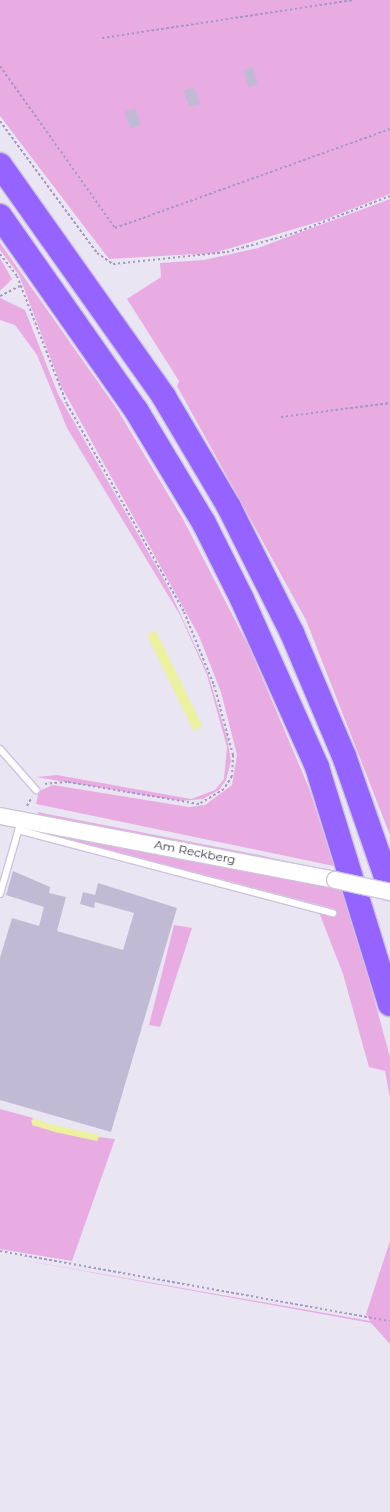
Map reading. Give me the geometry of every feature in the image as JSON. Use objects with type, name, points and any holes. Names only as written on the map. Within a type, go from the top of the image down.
[{"type":"highway","points":[[0,165],[164,397],[229,507],[292,634],[344,756],[390,890]]},
{"type":"highway","points":[[0,216],[136,410],[204,523],[238,591],[317,767],[347,851],[390,1004]]},
{"type":"street","name":"Am Reckberg","points":[[0,816],[390,890]]},
{"type":"lane","points":[[0,749],[36,790]]},
{"type":"lane","points":[[0,894],[22,819],[333,912]]},
{"type":"path","points":[[102,38],[353,0]]},
{"type":"path","points":[[0,66],[115,228],[390,129]]},
{"type":"path","points":[[0,121],[97,253],[113,264],[227,252],[294,233],[390,196]]},
{"type":"path","points":[[0,254],[20,286],[67,404],[171,588],[205,658],[234,755],[232,776],[224,789],[199,804],[62,782],[36,790],[22,819]]},
{"type":"path","points":[[1,295],[20,286]]},
{"type":"path","points":[[281,418],[390,403]]},
{"type":"path","points":[[0,1251],[390,1321]]},
{"type":"shaded area","points":[[0,0],[390,0],[390,194],[321,221],[214,253],[109,259],[0,116]]},
{"type":"shaded area","points":[[390,199],[390,835],[306,620],[177,386],[179,381],[127,299],[161,277],[160,263],[204,260],[258,248]]},
{"type":"shaded area","points":[[0,243],[117,409],[184,521],[250,649],[309,788],[334,866],[36,804],[39,791],[53,785],[189,807],[205,805],[232,785],[237,755],[221,692],[199,636],[61,386],[19,275],[0,250]]},
{"type":"shaded area","points":[[0,258],[12,279],[0,291]]},
{"type":"shaded area","points":[[0,298],[25,310],[58,394],[167,585],[208,674],[227,737],[231,761],[226,780],[219,790],[203,799],[181,801],[36,777],[57,775],[191,799],[215,790],[224,779],[227,747],[207,675],[180,615],[67,428],[37,355],[15,325],[0,320]]},
{"type":"shaded area","points":[[156,631],[202,726],[193,731],[147,635]]},
{"type":"shaded area","points":[[37,812],[259,855],[335,872],[40,816]]},
{"type":"shaded area","points":[[30,829],[323,883],[345,892],[390,1057],[390,1097],[385,1071],[369,1067],[343,974],[319,912],[335,916],[335,909]]},
{"type":"shaded area","points":[[174,925],[192,928],[160,1027],[149,1025]]},
{"type":"shaded area","points":[[0,1109],[33,1118],[31,1122],[55,1132],[115,1139],[72,1261],[0,1249]]},
{"type":"shaded area","points":[[33,1118],[50,1124],[100,1135],[97,1141],[55,1132],[32,1125]]},
{"type":"shaded area","points":[[390,1241],[390,1344],[371,1323],[0,1256],[370,1321],[366,1314]]},
{"type":"building","points":[[253,67],[258,84],[248,87],[243,70]]},
{"type":"building","points":[[194,87],[200,104],[189,108],[184,91]]},
{"type":"building","points":[[135,108],[141,125],[130,129],[125,112]]},
{"type":"building","points":[[13,871],[50,887],[49,893],[66,897],[57,931],[123,950],[134,913],[95,902],[94,908],[80,904],[83,892],[95,895],[98,883],[177,908],[111,1132],[0,1100],[0,958],[12,918],[39,926],[44,907],[6,895]]}]
